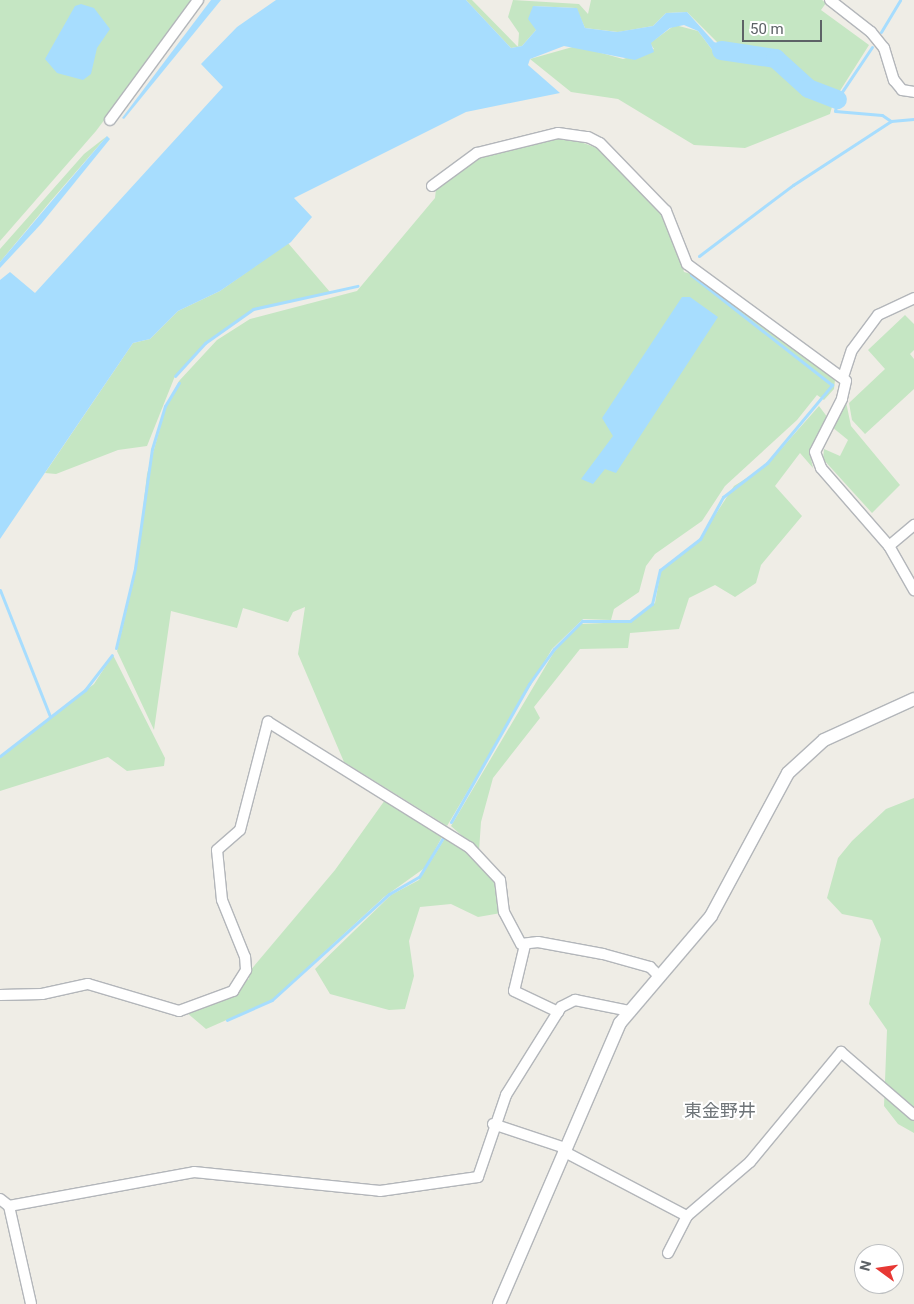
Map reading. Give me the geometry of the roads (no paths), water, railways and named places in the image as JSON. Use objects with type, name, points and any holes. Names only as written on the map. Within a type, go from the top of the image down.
[{"type":"street","points":[[110,120],[198,0]]},
{"type":"street","points":[[830,0],[871,32],[884,48],[894,80],[902,90],[914,92]]},
{"type":"street","points":[[432,186],[477,153],[558,133],[588,137],[629,168],[666,211],[687,264],[843,377],[847,387],[815,452],[821,468],[890,546],[914,590]]},
{"type":"street","points":[[843,377],[852,350],[878,315],[914,298]]},
{"type":"street","points":[[890,546],[914,525]]},
{"type":"street","points":[[499,1304],[608,1046],[629,1011],[711,916],[793,765],[824,740],[914,699]]},
{"type":"street","points":[[0,995],[42,994],[88,984],[179,1011],[233,991],[246,970],[245,957],[222,900],[217,850],[240,830],[268,722],[470,847],[500,880],[504,912],[518,942],[525,945],[538,942],[603,954],[650,967],[659,976]]},
{"type":"street","points":[[525,945],[514,991],[558,1012]]},
{"type":"street","points":[[9,1206],[194,1172],[380,1191],[422,1188],[478,1177],[493,1124],[519,1071],[565,1002],[575,1000],[629,1011]]},
{"type":"street","points":[[668,1253],[687,1216],[750,1162],[841,1052],[914,1115]]},
{"type":"street","points":[[493,1124],[564,1150],[687,1216]]},
{"type":"street","points":[[0,1199],[9,1206],[31,1304]]},
{"type":"water","points":[[211,0],[221,0],[124,119],[122,118]]},
{"type":"water","points":[[276,0],[466,0],[511,48],[522,46],[536,30],[528,19],[533,6],[577,8],[585,28],[617,32],[653,26],[666,13],[687,12],[714,42],[743,52],[746,59],[713,51],[698,31],[684,25],[670,28],[651,43],[654,52],[635,60],[564,46],[530,59],[528,65],[560,93],[466,112],[294,198],[312,217],[291,242],[220,291],[178,311],[150,339],[133,343],[0,539],[0,280],[10,272],[35,293],[223,87],[201,64],[237,27]]},
{"type":"water","points":[[81,4],[94,8],[110,29],[97,48],[91,74],[83,80],[57,73],[45,59],[75,6]]},
{"type":"water","points":[[107,136],[110,139],[41,224],[0,268],[0,262]]},
{"type":"water","points":[[682,297],[690,297],[718,317],[616,473],[605,469],[593,484],[581,479],[613,436],[602,418]]},
{"type":"waterway","points":[[881,32],[900,0]]},
{"type":"waterway","points":[[872,47],[837,99],[835,111],[882,115],[891,121],[914,119]]},
{"type":"waterway","points":[[721,50],[775,58],[808,88],[837,99]]},
{"type":"waterway","points":[[699,256],[793,185],[891,121]]},
{"type":"waterway","points":[[451,822],[529,684],[554,649],[582,621],[630,621],[652,604],[660,570],[700,539],[723,497],[767,463],[832,385],[691,275]]},
{"type":"waterway","points":[[175,376],[205,343],[253,309],[357,286]]},
{"type":"waterway","points":[[116,648],[135,568],[152,449],[165,406],[179,383]]},
{"type":"waterway","points":[[0,590],[50,716]]},
{"type":"waterway","points":[[0,756],[85,690],[112,655]]},
{"type":"waterway","points":[[227,1020],[272,1000],[389,894],[419,877],[444,836]]},
{"type":"district","name":"東金野井","points":[[720,1111]]}]
